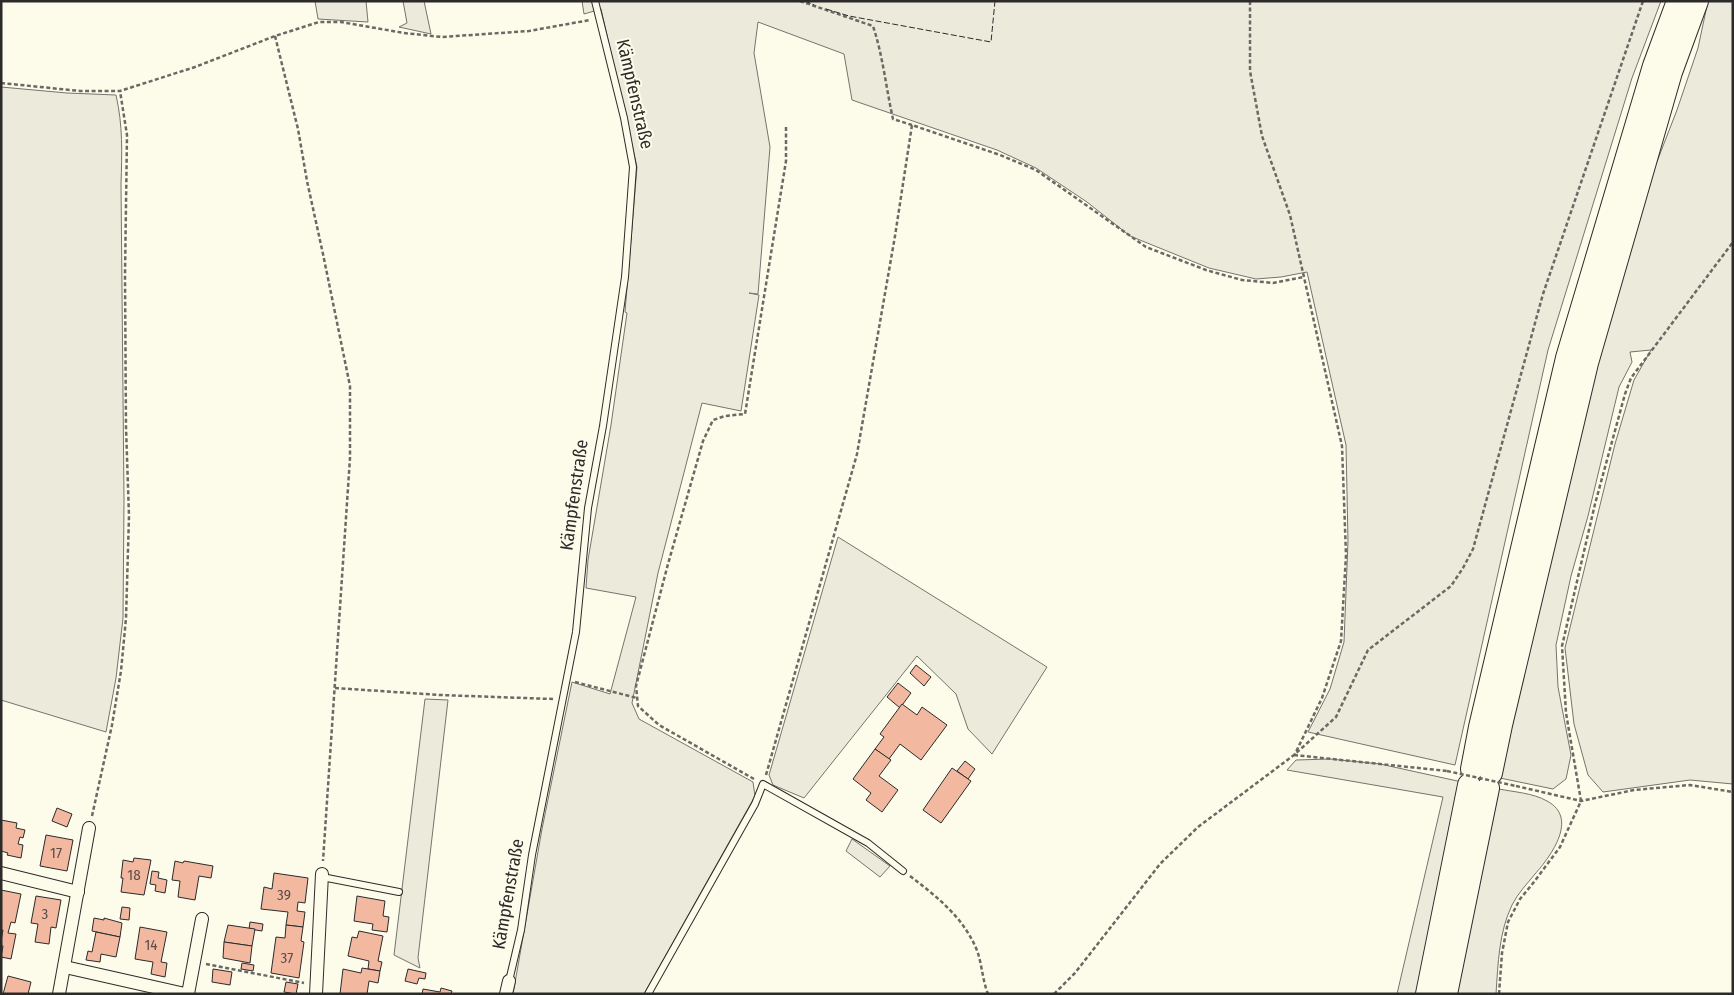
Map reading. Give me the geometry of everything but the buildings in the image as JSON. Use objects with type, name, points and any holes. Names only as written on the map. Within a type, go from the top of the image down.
[{"type":"highway","points":[[1446,994],[1480,779],[1485,707],[1567,358],[1654,66],[1678,1]]},
{"type":"highway","points":[[1427,994],[1480,779],[1501,725],[1587,363],[1671,72],[1697,1]]},
{"type":"street","points":[[59,994],[89,828]]},
{"type":"street","points":[[1,873],[78,892]]},
{"type":"street","points":[[316,990],[322,876]]},
{"type":"street","points":[[65,967],[187,994],[202,919]]},
{"type":"lane","name":"Kämpfenstraße","points":[[508,988],[521,930],[532,854],[576,632],[588,508],[624,277],[633,167],[624,118],[595,1]]},
{"type":"lane","points":[[648,994],[755,804],[763,784],[868,843],[903,871]]},
{"type":"lane","points":[[322,876],[399,892]]},
{"type":"path","points":[[800,1],[872,26],[880,45],[893,119],[1000,154],[1036,170],[1146,247],[1206,270],[1242,280],[1273,282],[1304,277]]},
{"type":"path","points":[[1250,1],[1250,71],[1262,136],[1290,215],[1342,446],[1346,555],[1341,640],[1322,698],[1294,755]]},
{"type":"path","points":[[1054,994],[1075,973],[1160,864],[1198,827],[1294,755],[1336,717],[1368,650],[1451,586],[1463,568],[1473,549],[1543,294],[1643,1]]},
{"type":"path","points":[[1,83],[80,91],[120,91],[195,67],[275,36],[320,22],[342,22],[442,38],[529,31],[600,18]]},
{"type":"path","points":[[275,36],[298,129],[350,386],[350,458],[322,876]]},
{"type":"path","points":[[89,828],[112,725],[121,671],[126,618],[129,516],[125,285],[127,135],[120,91]]},
{"type":"path","points":[[786,126],[786,161],[745,414],[725,416],[713,420],[703,441],[636,686],[638,706],[659,724],[763,784],[857,454],[895,236],[912,125]]},
{"type":"path","points":[[1499,994],[1502,953],[1508,922],[1520,898],[1560,847],[1581,801],[1566,713],[1562,646],[1595,504],[1625,394],[1631,378],[1733,242]]},
{"type":"path","points":[[566,679],[638,698]]},
{"type":"path","points":[[334,688],[440,695],[562,699]]},
{"type":"path","points":[[1294,755],[1447,771],[1581,801],[1634,790],[1690,785],[1733,792]]},
{"type":"path","points":[[903,871],[943,902],[963,923],[976,949],[988,994]]},
{"type":"path","points":[[194,962],[316,990]]},
{"type":"shaded area","points":[[315,1],[366,1],[368,22],[318,19]]},
{"type":"shaded area","points":[[403,1],[424,1],[431,34],[399,27],[407,23]]},
{"type":"shaded area","points":[[582,1],[1661,1],[1632,78],[1548,350],[1455,765],[1308,732],[1330,689],[1344,642],[1348,541],[1346,445],[1307,272],[1256,279],[1209,268],[1130,236],[1087,202],[1036,168],[997,150],[852,100],[844,54],[758,22],[754,53],[770,147],[758,294],[749,293],[759,295],[741,411],[702,403],[658,573],[632,703],[639,719],[753,782],[755,796],[644,994],[513,994],[542,829],[572,682],[610,694],[636,597],[586,588],[588,560],[611,425],[627,313],[625,312],[637,167],[601,9],[584,14]]},
{"type":"shaded area","points":[[1708,1],[1733,1],[1733,784],[1690,780],[1603,792],[1588,775],[1574,724],[1565,648],[1615,444],[1634,380],[1651,350],[1630,352],[1632,362],[1619,387],[1588,516],[1571,576],[1556,645],[1558,687],[1571,755],[1566,779],[1553,789],[1500,778],[1585,409],[1651,177],[1698,48]]},
{"type":"shaded area","points":[[1,87],[116,95],[118,106],[122,150],[123,618],[116,678],[106,732],[1,700]]},
{"type":"shaded area","points":[[838,537],[1047,667],[992,754],[968,729],[956,694],[917,656],[804,798],[773,785],[769,775]]},
{"type":"shaded area","points":[[425,699],[448,700],[418,958],[420,968],[394,955]]},
{"type":"shaded area","points":[[1330,759],[1380,764],[1462,782],[1418,994],[1397,994],[1443,797],[1287,770],[1296,760]]},
{"type":"shaded area","points":[[1499,789],[1542,798],[1556,808],[1561,817],[1559,837],[1548,857],[1512,905],[1504,926],[1500,948],[1496,994],[1456,994]]},
{"type":"shaded area","points":[[852,839],[890,866],[880,877],[846,851]]},
{"type":"fence","points":[[805,1],[814,5]]},
{"type":"fence","points":[[826,9],[849,16],[991,42],[995,1]]}]
